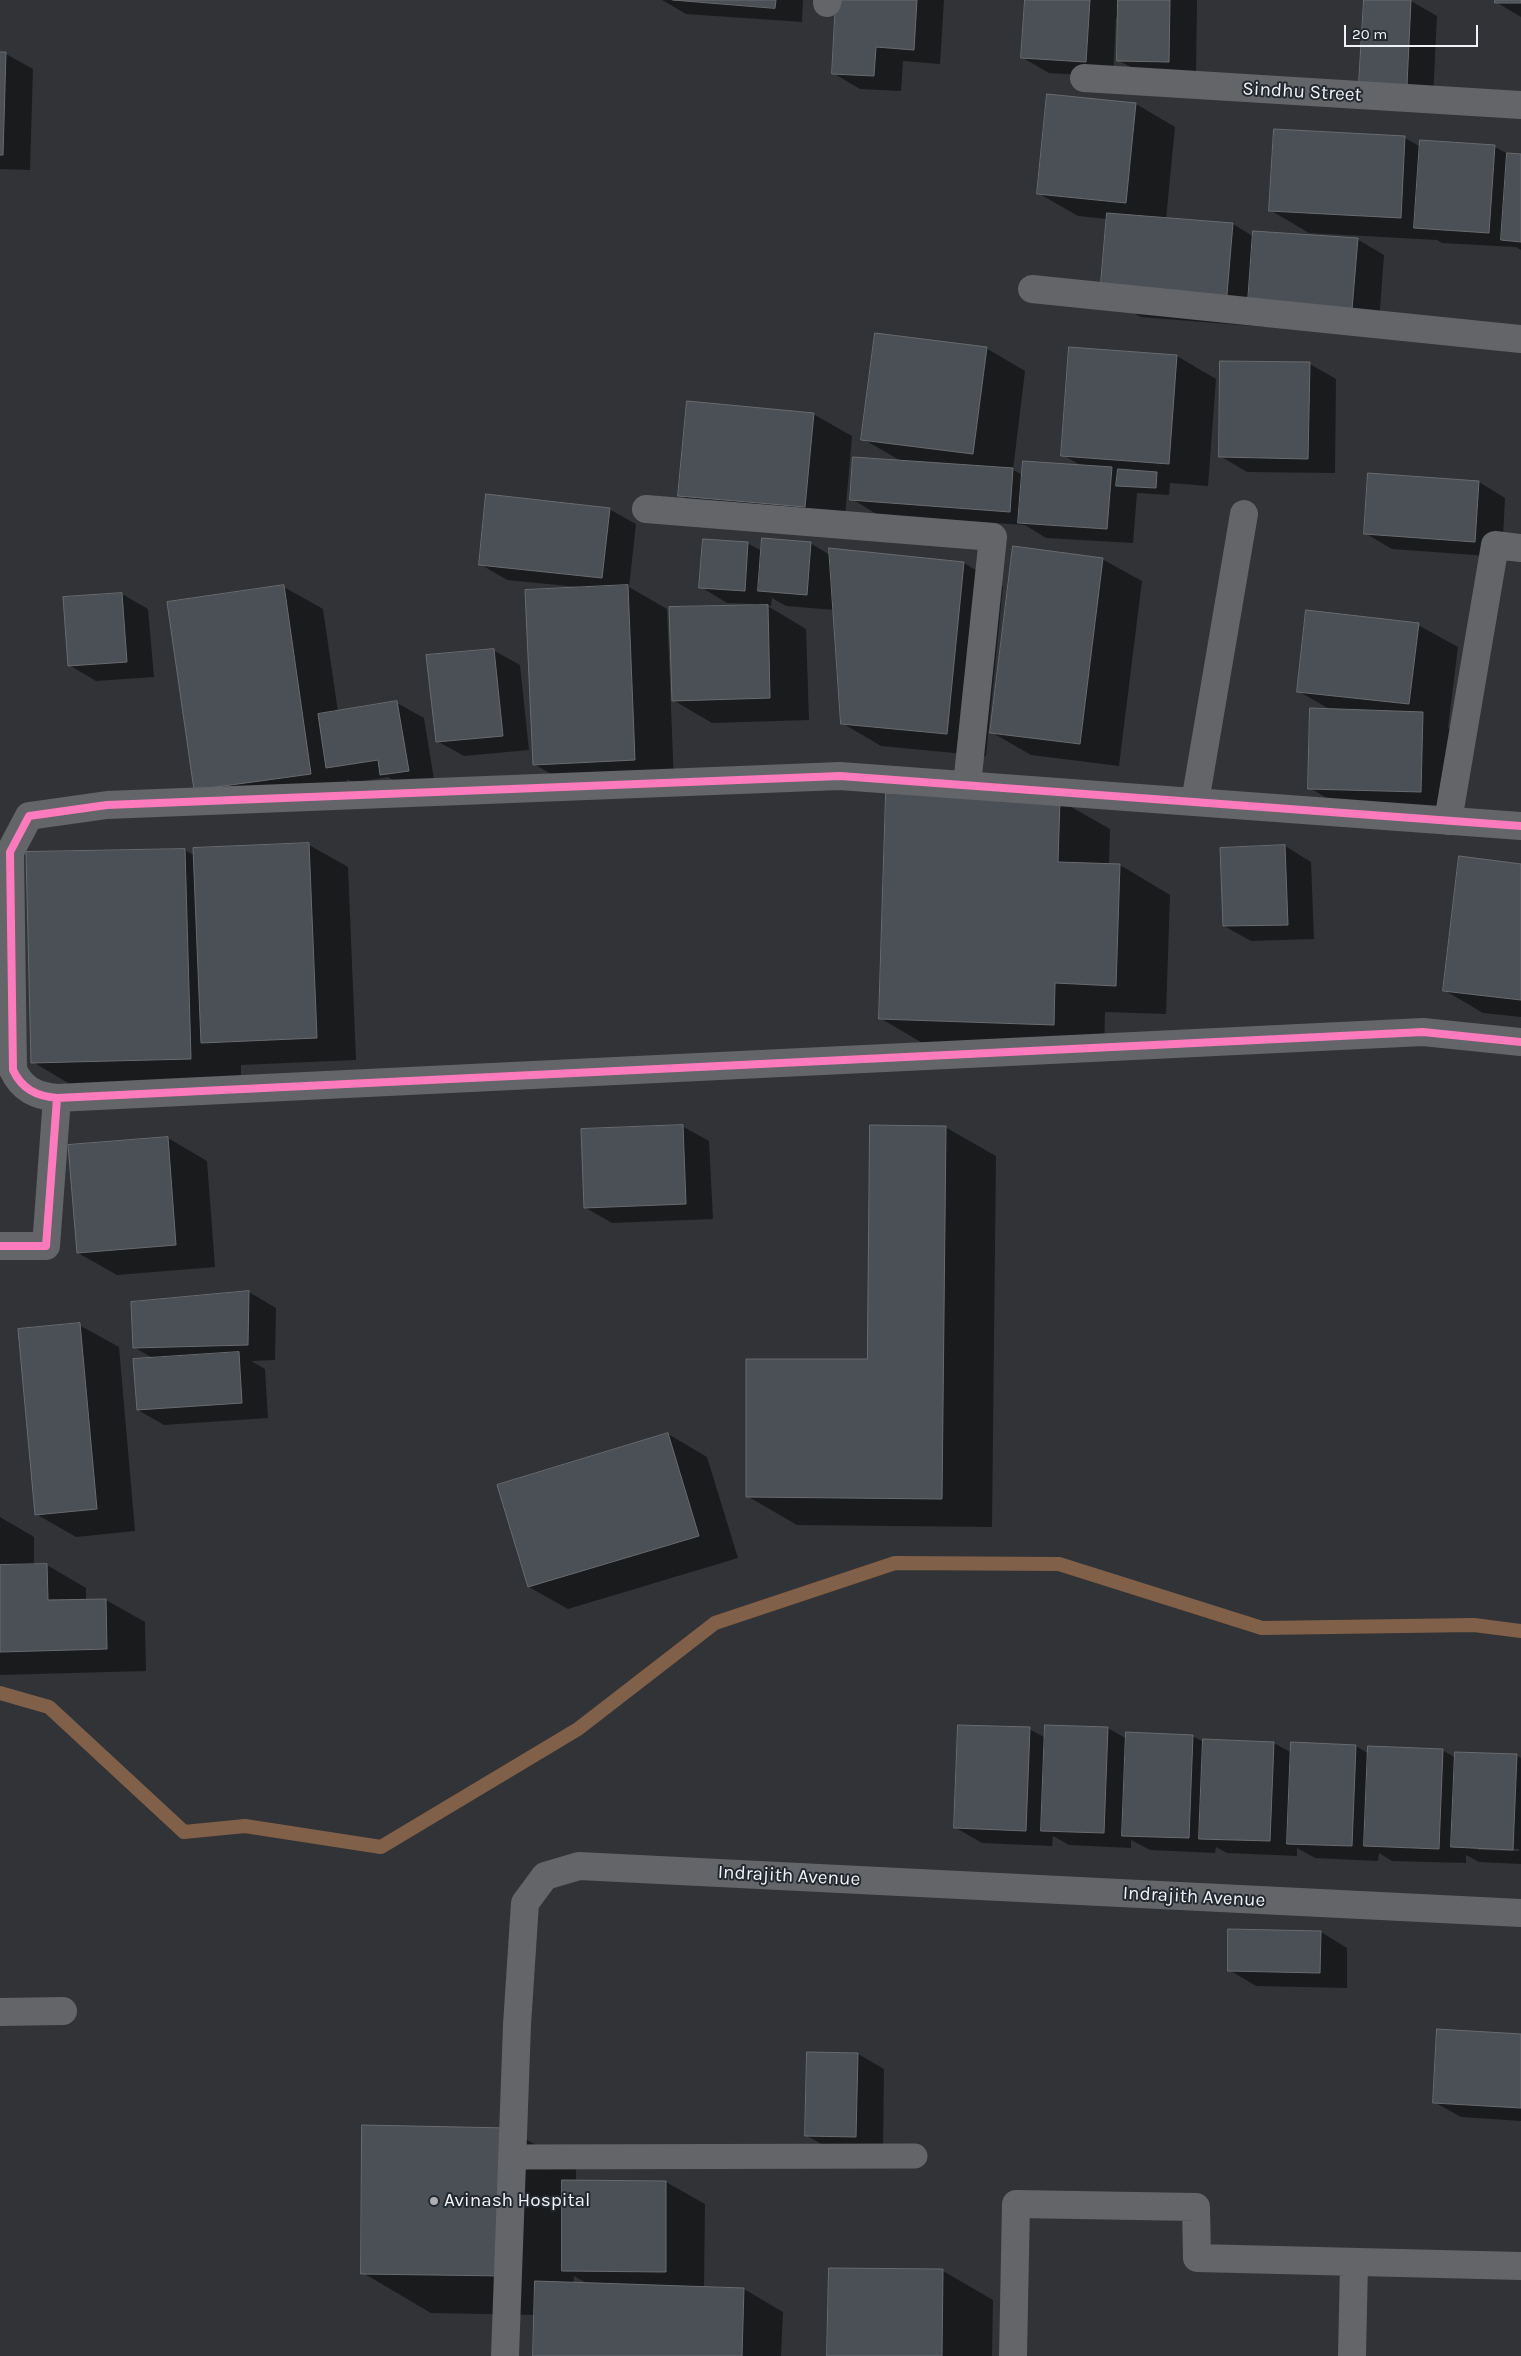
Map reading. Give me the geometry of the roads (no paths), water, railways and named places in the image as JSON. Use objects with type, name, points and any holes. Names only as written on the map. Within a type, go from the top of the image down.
[{"type":"street","name":"Sindhu Street","points":[[1084,78],[1521,105]]},
{"type":"street","points":[[1032,289],[1521,338]]},
{"type":"street","points":[[646,509],[993,537],[967,785]]},
{"type":"street","points":[[1195,802],[1244,514]]},
{"type":"street","points":[[1448,821],[1495,545],[1521,548]]},
{"type":"street","points":[[1521,826],[840,776],[117,804],[28,816],[10,852],[12,1070],[18,1081],[29,1090],[43,1097],[57,1098],[1422,1032],[1521,1042]]},
{"type":"street","points":[[0,1246],[46,1246],[57,1098]]},
{"type":"street","name":"Indrajith Avenue","points":[[505,2356],[517,2025],[525,1903],[545,1876],[579,1866],[1521,1913]]},
{"type":"street","points":[[0,2012],[62,2011]]},
{"type":"street","points":[[1013,2356],[1016,2204],[1196,2207],[1197,2258],[1521,2266]]},
{"type":"street","points":[[1352,2356],[1354,2263]]},
{"type":"lane","points":[[512,2156],[915,2156]]},
{"type":"waterway","points":[[0,1693],[49,1707],[184,1832],[245,1826],[381,1847],[578,1729],[715,1623],[895,1563],[1059,1564],[1262,1628],[1474,1625],[1521,1631]]},
{"type":"place","name":"Avinash Hospital","points":[[434,2201]]}]
